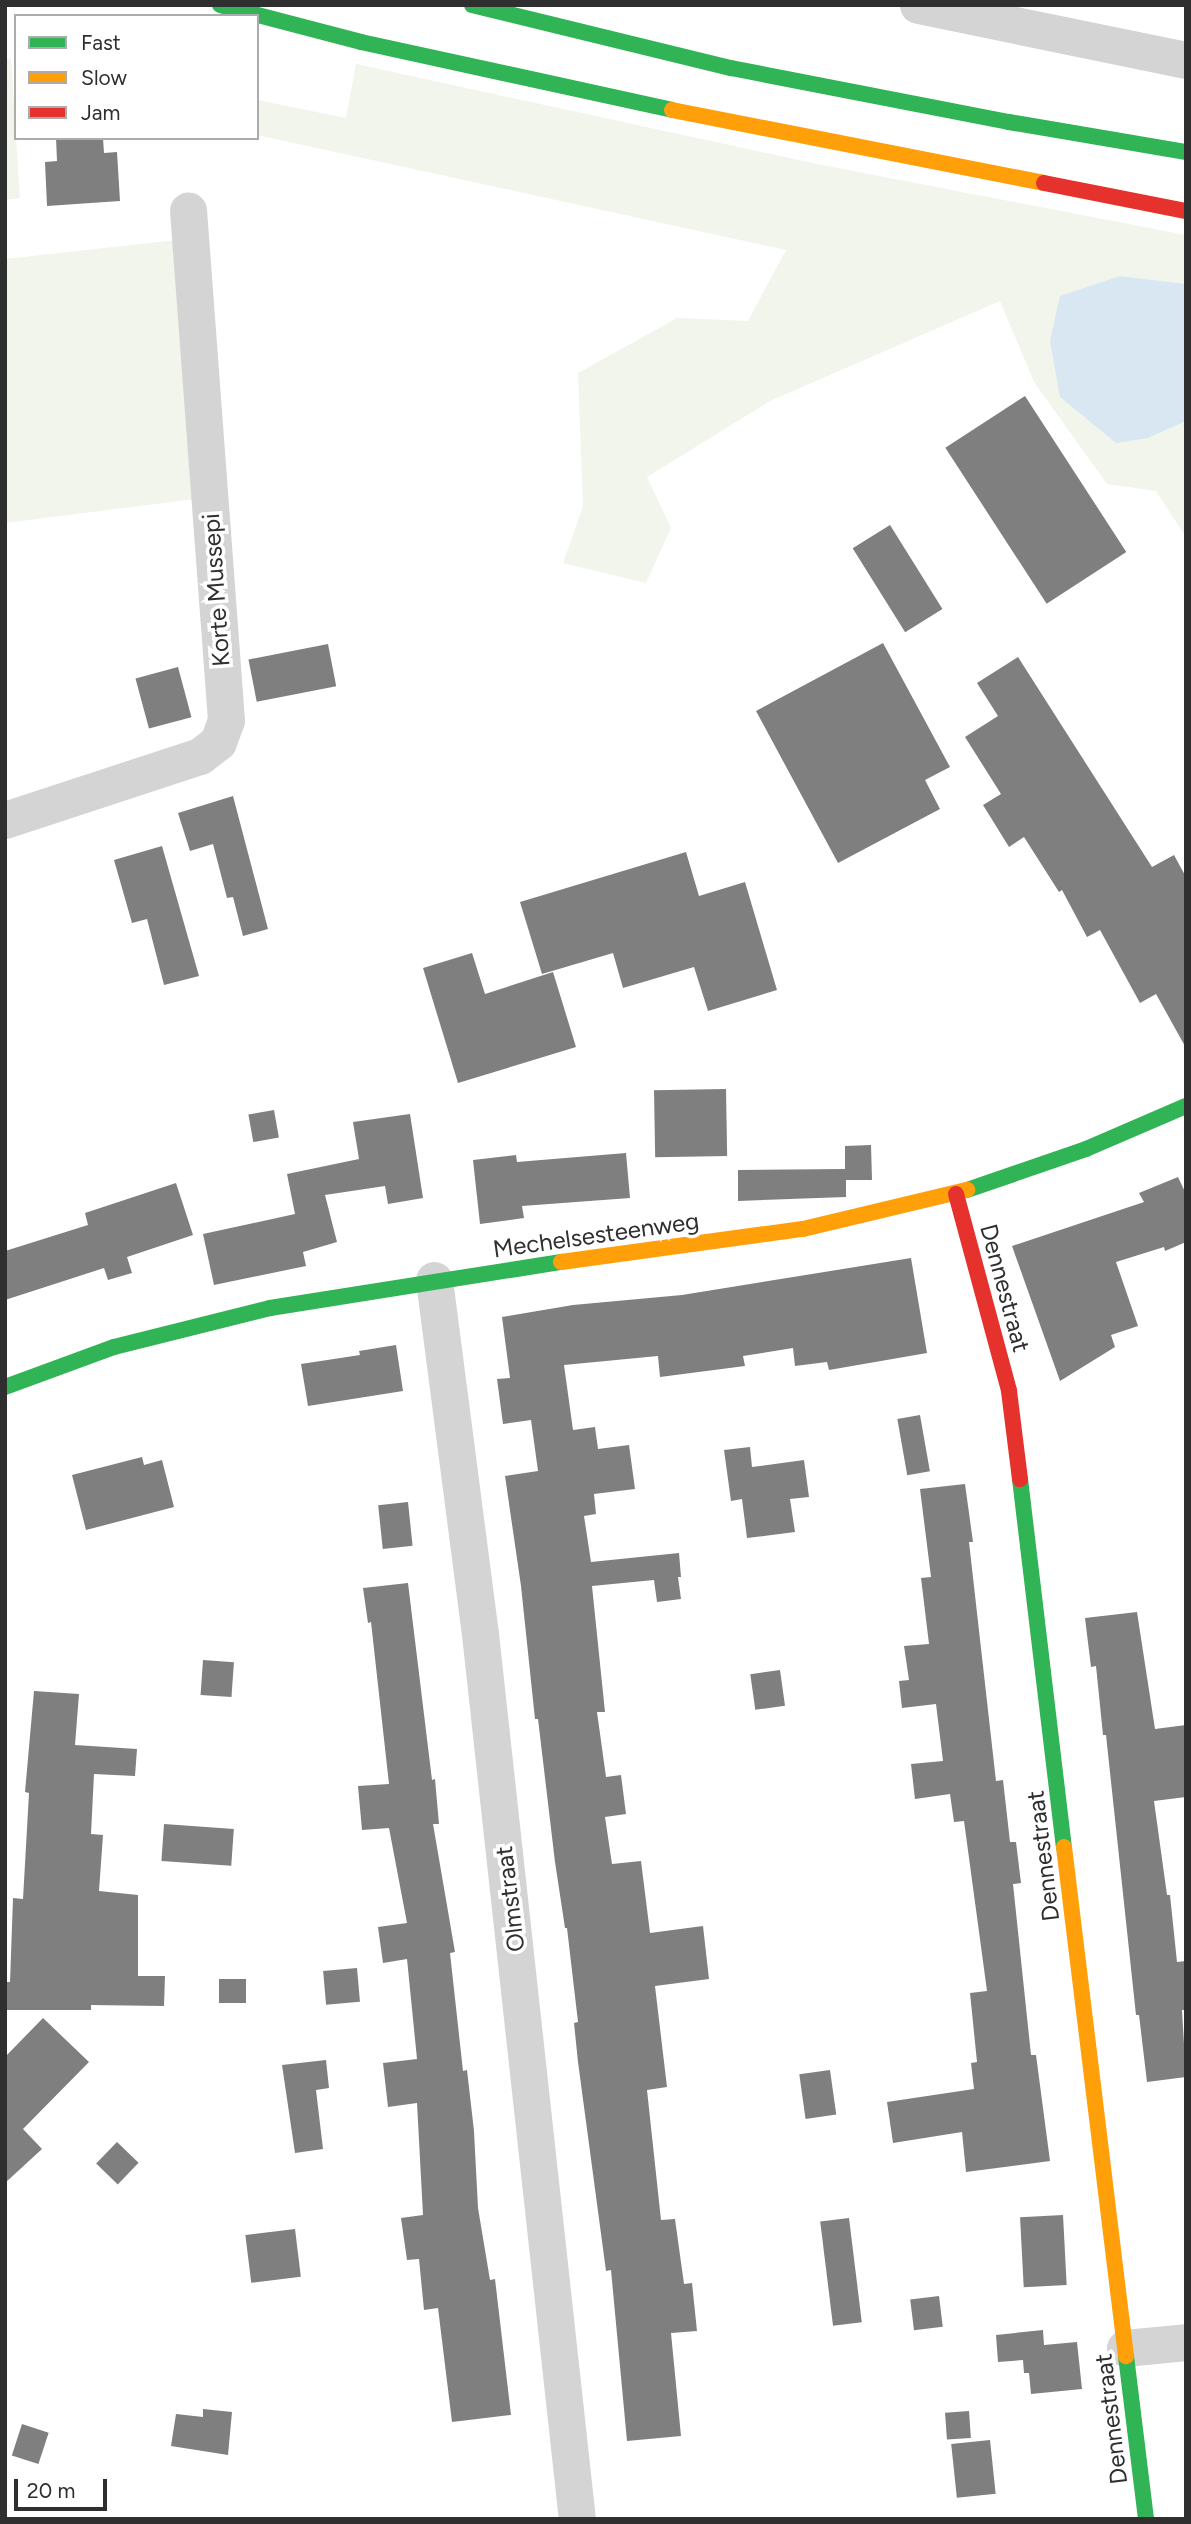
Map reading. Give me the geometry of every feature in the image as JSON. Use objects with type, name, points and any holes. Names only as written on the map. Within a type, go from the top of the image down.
[{"type":"main road","points":[[219,5],[254,14]]},
{"type":"main road","points":[[472,5],[731,68],[1009,122],[1186,152]]},
{"type":"main road","points":[[259,15],[361,41],[639,103],[1184,210]]},
{"type":"main road","name":"Mechelsesteenweg","points":[[5,1387],[114,1347],[270,1308],[434,1280],[803,1229],[956,1194],[1086,1149],[1186,1106]]},
{"type":"main road","name":"Dennestraat","points":[[956,1194],[1009,1391],[1146,2519]]},
{"type":"street","points":[[918,5],[1186,60]]},
{"type":"street","name":"Korte Mussepi","points":[[5,820],[200,756],[218,742],[226,720],[188,210]]},
{"type":"street","name":"Olmstraat","points":[[434,1280],[486,1688],[577,2519]]},
{"type":"street","points":[[1125,2348],[1186,2342]]},
{"type":"shaded area","points":[[5,58],[11,59],[14,140],[16,140],[20,198],[5,200]]},
{"type":"shaded area","points":[[356,64],[822,165],[1186,235],[1186,284],[1120,276],[1148,438],[1186,421],[1186,537],[1156,491],[1107,484],[1034,382],[1000,301],[770,401],[647,477],[671,528],[646,583],[563,563],[583,506],[578,373],[677,318],[748,321],[786,250],[259,135],[259,100],[346,118]]},
{"type":"shaded area","points":[[177,240],[195,499],[5,523],[5,259]]},
{"type":"shaded area","points":[[1120,276],[1186,284],[1186,421],[1148,438],[1116,443],[1060,397],[1050,341],[1060,296]]},
{"type":"building","points":[[56,140],[103,140],[104,153],[117,152],[120,201],[47,206],[45,162],[57,161]]},
{"type":"building","points":[[1025,396],[1126,552],[1047,604],[945,448]]},
{"type":"building","points":[[890,525],[942,609],[905,632],[853,548]]},
{"type":"building","points":[[883,643],[950,767],[925,780],[940,809],[838,863],[756,711]]},
{"type":"building","points":[[328,644],[336,686],[257,702],[248,659]]},
{"type":"building","points":[[1018,657],[1152,867],[1174,855],[1186,877],[1186,1048],[1156,994],[1140,1003],[1100,930],[1087,937],[1062,890],[1059,892],[1024,837],[1009,847],[983,805],[1001,794],[965,737],[998,716],[977,683]]},
{"type":"building","points":[[178,667],[191,717],[149,729],[135,678]]},
{"type":"building","points":[[233,796],[268,929],[243,936],[233,897],[227,898],[213,844],[190,851],[178,813]]},
{"type":"building","points":[[162,846],[199,976],[164,985],[147,919],[132,923],[114,860]]},
{"type":"building","points":[[686,852],[699,896],[745,882],[777,990],[708,1011],[694,967],[623,988],[613,953],[542,974],[520,902]]},
{"type":"building","points":[[472,953],[485,994],[553,972],[576,1047],[458,1083],[423,968]]},
{"type":"building","points":[[726,1089],[727,1156],[655,1157],[654,1090]]},
{"type":"building","points":[[274,1110],[279,1138],[253,1142],[248,1115]]},
{"type":"building","points":[[410,1114],[423,1198],[388,1204],[385,1186],[325,1195],[337,1242],[303,1252],[306,1266],[214,1285],[203,1234],[295,1214],[287,1174],[359,1159],[353,1122]]},
{"type":"building","points":[[871,1145],[872,1180],[846,1180],[846,1197],[738,1201],[738,1170],[845,1169],[845,1146]]},
{"type":"building","points":[[626,1153],[630,1198],[522,1206],[524,1218],[480,1224],[473,1160],[516,1155],[517,1162]]},
{"type":"building","points":[[1178,1177],[1186,1194],[1186,1242],[1165,1251],[1164,1247],[1116,1262],[1138,1326],[1111,1335],[1115,1347],[1060,1381],[1012,1246],[1144,1202],[1139,1193]]},
{"type":"building","points":[[176,1183],[193,1235],[127,1257],[132,1273],[108,1280],[104,1268],[5,1300],[5,1251],[88,1225],[85,1213]]},
{"type":"building","points":[[911,1258],[927,1353],[829,1370],[827,1362],[795,1366],[793,1348],[743,1356],[745,1366],[660,1377],[658,1356],[564,1365],[573,1430],[595,1427],[598,1449],[629,1445],[635,1489],[594,1494],[596,1514],[584,1516],[591,1562],[679,1553],[681,1599],[657,1602],[654,1580],[592,1586],[605,1712],[597,1712],[606,1777],[621,1775],[626,1814],[605,1817],[612,1864],[641,1861],[650,1933],[703,1926],[709,1979],[655,1986],[667,2087],[647,2090],[661,2220],[675,2219],[684,2284],[692,2283],[697,2331],[671,2333],[681,2436],[627,2441],[611,2270],[606,2271],[578,2062],[574,2023],[578,2022],[567,1928],[555,1862],[538,1719],[535,1719],[521,1586],[505,1476],[538,1471],[531,1420],[503,1424],[497,1379],[510,1378],[502,1317],[573,1305],[682,1295]]},
{"type":"building","points":[[396,1345],[403,1391],[308,1406],[301,1364],[360,1355],[359,1351]]},
{"type":"building","points":[[920,1415],[930,1471],[907,1475],[897,1419]]},
{"type":"building","points":[[750,1447],[752,1467],[804,1460],[809,1497],[790,1499],[795,1532],[747,1538],[742,1499],[731,1501],[724,1450]]},
{"type":"building","points":[[142,1457],[144,1465],[162,1460],[174,1507],[86,1530],[72,1475]]},
{"type":"building","points":[[965,1484],[996,1781],[1003,1780],[1010,1842],[1016,1842],[1021,1883],[1013,1884],[1031,2055],[1036,2055],[1050,2161],[966,2172],[962,2132],[893,2143],[887,2102],[974,2089],[971,2063],[977,2062],[970,1993],[987,1991],[964,1821],[954,1822],[950,1794],[915,1799],[911,1764],[943,1761],[936,1704],[902,1708],[899,1681],[909,1680],[904,1646],[929,1644],[921,1578],[931,1577],[920,1489]]},
{"type":"building","points":[[408,1502],[413,1546],[383,1549],[378,1505]]},
{"type":"building","points":[[408,1583],[432,1780],[435,1779],[439,1824],[433,1824],[455,1952],[450,1953],[463,2071],[467,2070],[474,2131],[478,2208],[490,2280],[495,2279],[511,2415],[452,2422],[438,2308],[424,2310],[419,2259],[407,2260],[401,2218],[423,2215],[417,2103],[388,2107],[383,2063],[417,2059],[407,1959],[383,1963],[378,1927],[407,1923],[389,1828],[362,1830],[358,1786],[389,1784],[371,1622],[368,1623],[363,1588]]},
{"type":"building","points":[[1137,1612],[1155,1729],[1186,1725],[1186,1797],[1154,1801],[1167,1895],[1170,1895],[1177,1962],[1186,1961],[1186,2010],[1182,2010],[1186,2077],[1147,2082],[1139,2015],[1136,2015],[1106,1735],[1103,1735],[1096,1666],[1091,1667],[1085,1618]]},
{"type":"building","points":[[203,1660],[234,1662],[231,1697],[201,1695]]},
{"type":"building","points":[[780,1670],[785,1706],[755,1710],[750,1674]]},
{"type":"building","points":[[34,1691],[79,1694],[75,1745],[137,1749],[135,1776],[94,1774],[91,1834],[103,1835],[99,1891],[138,1895],[138,1976],[165,1976],[164,2006],[91,2005],[91,2010],[5,2010],[5,1982],[10,1982],[13,1898],[23,1899],[29,1793],[25,1792]]},
{"type":"building","points":[[164,1824],[234,1829],[231,1866],[161,1861]]},
{"type":"building","points":[[357,1968],[360,2002],[326,2005],[323,1971]]},
{"type":"building","points":[[219,1979],[246,1979],[246,2003],[219,2003]]},
{"type":"building","points":[[43,2018],[89,2062],[23,2129],[42,2149],[5,2183],[5,2057]]},
{"type":"building","points":[[326,2060],[329,2088],[316,2090],[323,2149],[295,2153],[282,2065]]},
{"type":"building","points":[[830,2070],[836,2115],[806,2119],[799,2074]]},
{"type":"building","points":[[117,2142],[139,2163],[118,2184],[96,2164]]},
{"type":"building","points":[[1063,2215],[1067,2285],[1024,2287],[1020,2217]]},
{"type":"building","points":[[849,2218],[862,2322],[833,2326],[820,2222]]},
{"type":"building","points":[[295,2229],[301,2277],[251,2283],[245,2235]]},
{"type":"building","points":[[939,2296],[943,2327],[914,2330],[910,2300]]},
{"type":"building","points":[[1043,2330],[1044,2345],[1077,2342],[1082,2389],[1031,2394],[1029,2373],[1024,2373],[1023,2360],[998,2362],[996,2335]]},
{"type":"building","points":[[203,2409],[232,2412],[228,2455],[171,2446],[176,2414],[203,2417]]},
{"type":"building","points":[[969,2411],[971,2438],[947,2440],[945,2413]]},
{"type":"building","points":[[22,2424],[49,2433],[38,2464],[12,2455]]},
{"type":"building","points":[[990,2440],[996,2494],[957,2498],[951,2444]]},
{"type":"traffic: fast","points":[[220,5],[254,14]]},
{"type":"traffic: fast","points":[[472,5],[731,68],[1009,122],[1186,152]]},
{"type":"traffic: fast","points":[[259,15],[361,42],[672,110]]},
{"type":"traffic: fast","points":[[967,1190],[1086,1149],[1186,1106]]},
{"type":"traffic: fast","points":[[5,1387],[114,1347],[270,1308],[561,1262]]},
{"type":"traffic: fast","points":[[1020,1479],[1064,1847]]},
{"type":"traffic: fast","points":[[1126,2356],[1146,2519]]},
{"type":"traffic: slow","points":[[672,110],[1044,183]]},
{"type":"traffic: slow","points":[[561,1262],[803,1229],[967,1190]]},
{"type":"traffic: slow","points":[[1064,1847],[1126,2356]]},
{"type":"traffic: jam","points":[[1044,183],[1186,211]]},
{"type":"traffic: jam","points":[[956,1194],[1009,1391],[1020,1479]]}]
